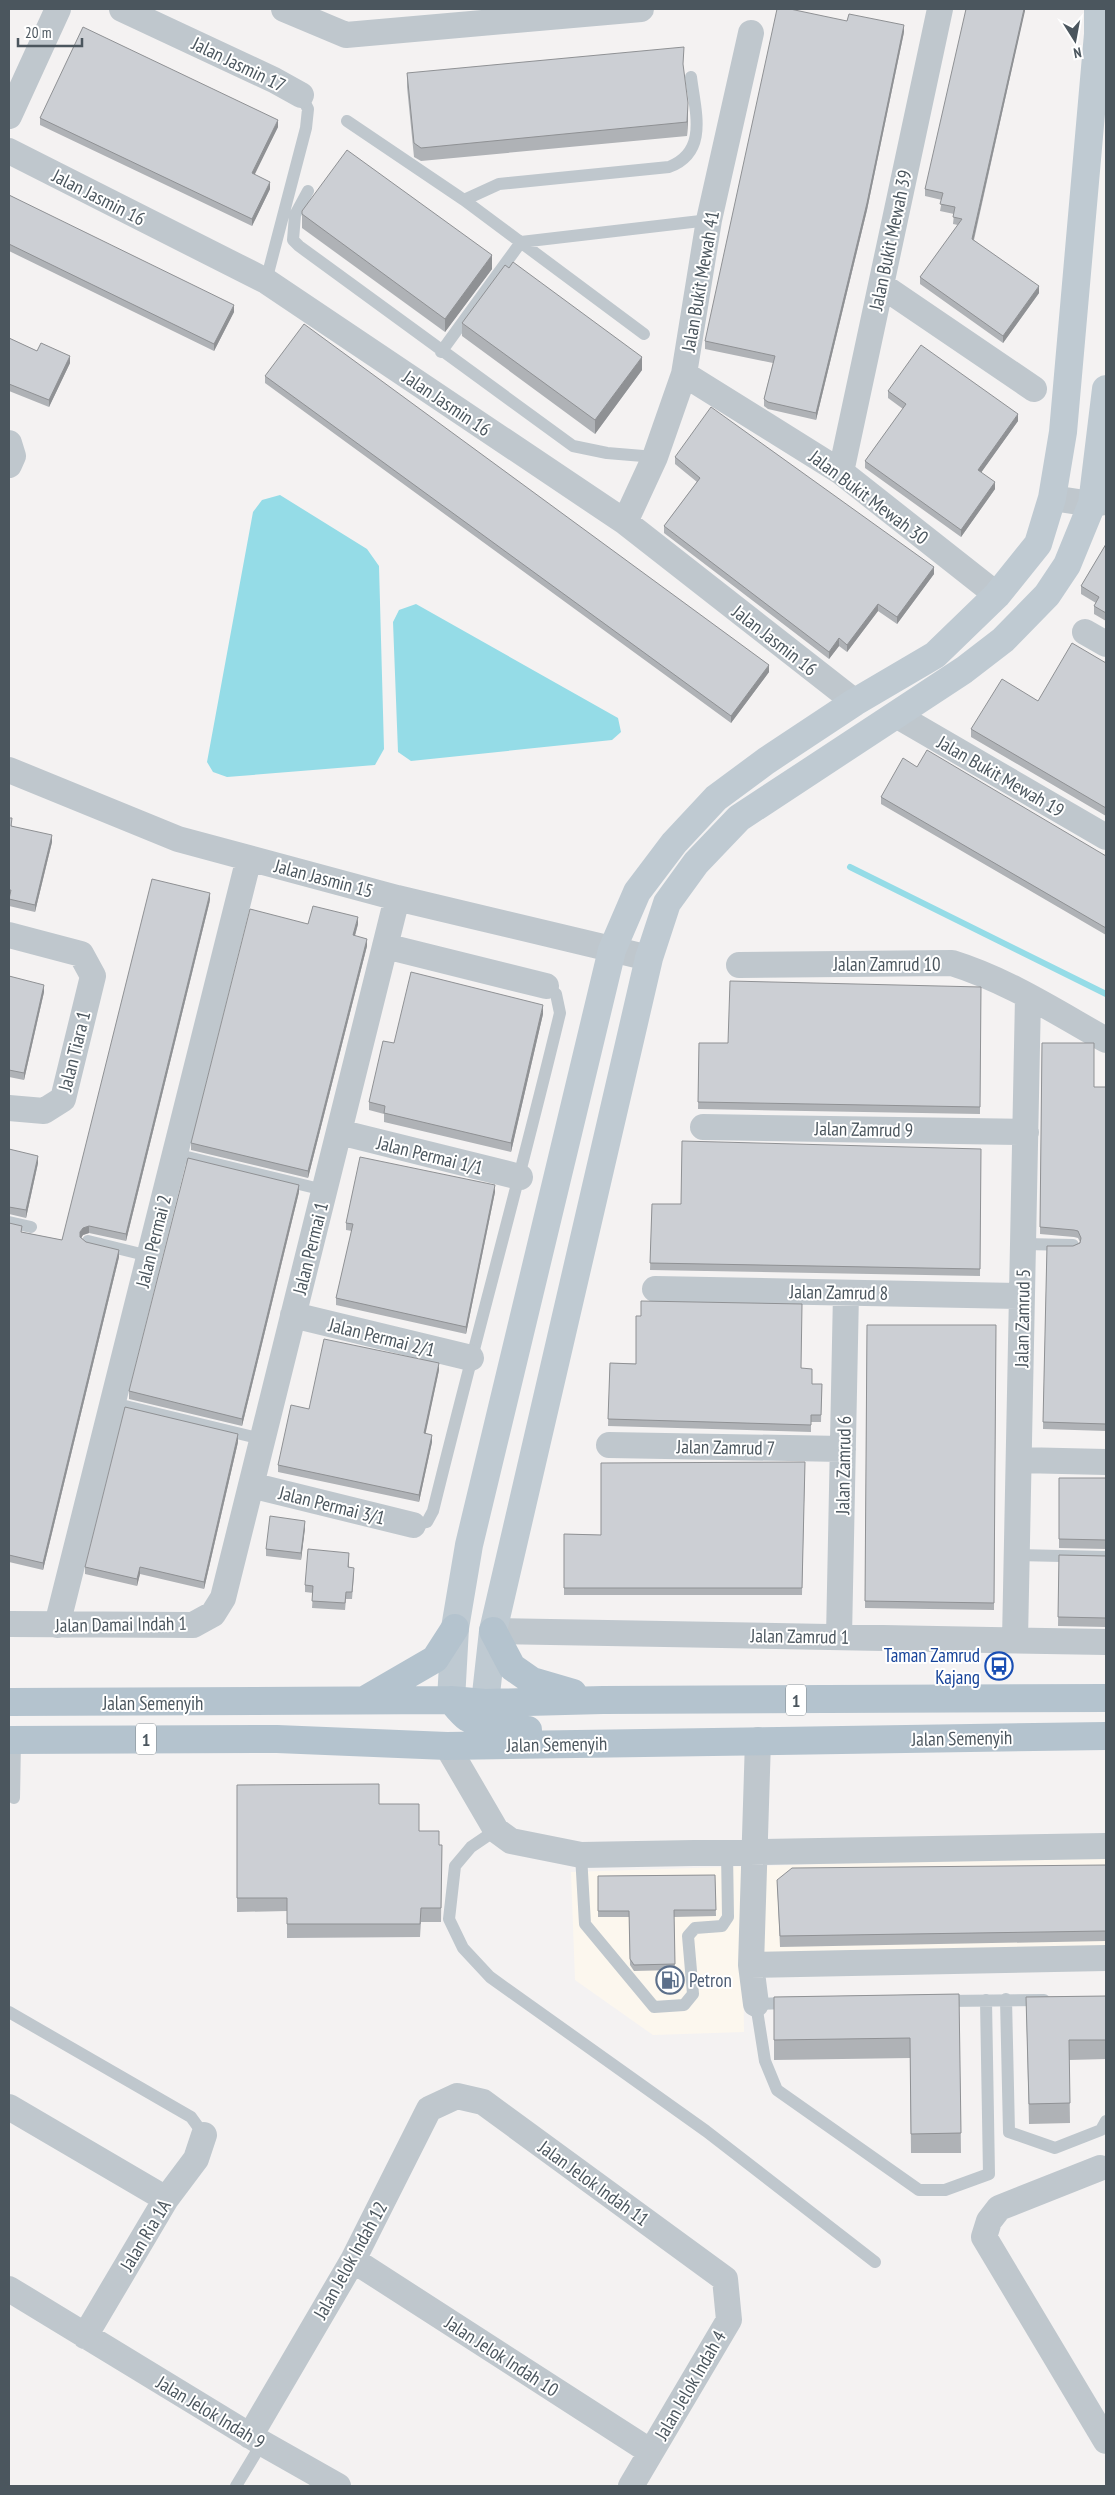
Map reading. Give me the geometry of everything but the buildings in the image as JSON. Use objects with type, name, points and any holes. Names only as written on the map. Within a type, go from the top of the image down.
[{"type":"main road","points":[[363,1701],[407,1678],[435,1660],[456,1628]]},
{"type":"main road","points":[[493,1631],[512,1667],[532,1681],[562,1691],[603,1700]]},
{"type":"main road","name":"Jalan Semenyih","points":[[9,1702],[363,1701],[468,1707],[603,1700],[1106,1698]]},
{"type":"main road","points":[[278,1739],[350,1728],[444,1728],[458,1724],[468,1707],[485,1725],[522,1730],[638,1727],[695,1741]]},
{"type":"main road","name":"Jalan Semenyih","points":[[12,1740],[278,1739],[447,1746],[1106,1736]]},
{"type":"street","points":[[9,116],[58,9]]},
{"type":"street","name":"Jalan Jasmin 17","points":[[122,9],[274,80],[301,95]]},
{"type":"street","points":[[284,9],[346,34],[490,15],[641,9]]},
{"type":"street","name":"Jalan Bukit Mewah 39","points":[[841,472],[940,9]]},
{"type":"street","points":[[468,1707],[456,1628],[469,1545],[612,950],[637,892],[674,843],[716,798],[766,761],[855,702],[935,655],[997,595],[1038,544],[1052,498],[1063,432],[1098,34],[1098,9]]},
{"type":"street","name":"Jalan Bukit Mewah 41","points":[[625,522],[655,457],[684,374],[709,220],[751,33]]},
{"type":"street","name":"Jalan Jasmin 16","points":[[9,151],[266,281],[625,522],[855,702]]},
{"type":"street","points":[[881,285],[1034,389]]},
{"type":"street","name":"Jalan Bukit Mewah 30","points":[[684,374],[841,472],[997,595]]},
{"type":"street","points":[[468,1707],[493,1631],[648,958],[667,903],[696,863],[739,818],[964,670],[995,646],[1047,595],[1067,565],[1099,503],[1106,389]]},
{"type":"street","points":[[9,443],[12,456],[9,465]]},
{"type":"street","points":[[1052,498],[1099,503]]},
{"type":"street","name":"Jalan Bukit Mewah 19","points":[[896,715],[1106,837]]},
{"type":"street","name":"Jalan Jasmin 15","points":[[9,770],[178,839],[397,898],[648,958]]},
{"type":"street","name":"Jalan Permai 2","points":[[57,1625],[249,858]]},
{"type":"street","name":"Jalan Permai 1","points":[[223,1598],[397,898]]},
{"type":"street","name":"Jalan Tiara 1","points":[[9,935],[81,954],[93,976],[63,1099],[44,1111],[9,1108]]},
{"type":"street","points":[[385,946],[546,986]]},
{"type":"street","name":"Jalan Zamrud 10","points":[[739,965],[952,963],[981,972],[1106,1040]]},
{"type":"street","name":"Jalan Zamrud 5","points":[[1015,1640],[1028,997]]},
{"type":"street","name":"Jalan Zamrud 9","points":[[703,1128],[1026,1132]]},
{"type":"street","name":"Jalan Permai 1/1","points":[[339,1132],[520,1177]]},
{"type":"street","name":"Jalan Zamrud 8","points":[[655,1289],[1022,1296]]},
{"type":"street","name":"Jalan Zamrud 6","points":[[839,1637],[846,1292]]},
{"type":"street","name":"Jalan Permai 2/1","points":[[293,1315],[471,1358]]},
{"type":"street","name":"Jalan Zamrud 7","points":[[609,1445],[843,1449]]},
{"type":"street","points":[[1019,1460],[1106,1462]]},
{"type":"street","name":"Jalan Permai 3/1","points":[[251,1485],[413,1525]]},
{"type":"street","name":"Jalan Damai Indah 1","points":[[9,1624],[193,1625],[213,1614],[223,1598]]},
{"type":"street","name":"Jalan Zamrud 1","points":[[493,1631],[1106,1642]]},
{"type":"street","points":[[756,2004],[751,1965],[758,1740]]},
{"type":"street","points":[[447,1746],[496,1830],[511,1841],[581,1855],[1106,1846]]},
{"type":"street","points":[[751,1965],[1106,1958]]},
{"type":"street","name":"Jalan Jelok Indah 12","points":[[256,2439],[353,2260],[429,2109],[457,2096]]},
{"type":"street","name":"Jalan Jelok Indah 11","points":[[457,2096],[483,2102],[726,2279]]},
{"type":"street","points":[[9,2107],[166,2199]]},
{"type":"street","name":"Jalan Ria 1A","points":[[85,2336],[166,2199],[196,2159],[204,2134]]},
{"type":"street","points":[[1100,2168],[1000,2208],[989,2222],[984,2237],[1106,2440]]},
{"type":"street","name":"Jalan Jelok Indah 10","points":[[353,2260],[652,2452]]},
{"type":"street","name":"Jalan Jelok Indah 4","points":[[631,2486],[729,2320],[726,2279]]},
{"type":"street","name":"Jalan Jelok Indah 9","points":[[9,2289],[256,2439],[338,2486]]},
{"type":"lane","points":[[464,200],[499,184],[669,167],[681,162],[690,154],[695,143],[697,130],[691,77]]},
{"type":"lane","points":[[266,281],[306,128],[308,110],[301,95]]},
{"type":"lane","points":[[347,121],[464,200],[644,334]]},
{"type":"lane","points":[[308,191],[295,215],[293,240],[441,352],[573,446],[607,453],[655,457]]},
{"type":"lane","points":[[441,352],[521,242],[709,220]]},
{"type":"lane","points":[[413,1525],[427,1522],[433,1510],[471,1358],[520,1177],[560,1013],[556,994],[546,986]]},
{"type":"lane","points":[[175,1154],[324,1190]]},
{"type":"lane","points":[[9,1222],[31,1227]]},
{"type":"lane","points":[[88,1241],[149,1256]]},
{"type":"lane","points":[[1024,1244],[1073,1244]]},
{"type":"lane","points":[[113,1403],[262,1439]]},
{"type":"lane","points":[[1017,1555],[1106,1557]]},
{"type":"lane","points":[[12,1740],[14,1798]]},
{"type":"lane","points":[[496,1830],[471,1847],[455,1866],[449,1920],[464,1948],[490,1977],[706,2131],[875,2262]]},
{"type":"lane","points":[[581,1855],[584,1924],[654,2006],[684,2005],[693,1994],[688,1936],[695,1928],[722,1926],[728,1917],[727,1852]]},
{"type":"lane","points":[[1006,1999],[1009,2132],[1055,2148],[1101,2130],[1106,2121]]},
{"type":"lane","points":[[928,2001],[1006,1999],[1061,2001]]},
{"type":"lane","points":[[804,2003],[756,2004],[765,2062],[777,2090],[919,2190],[945,2190],[989,2174],[986,2000]]},
{"type":"lane","points":[[9,2012],[191,2117],[204,2134]]},
{"type":"lane","points":[[988,2081],[1008,2080]]},
{"type":"lane","points":[[236,2486],[256,2439]]},
{"type":"shaded area","points":[[1106,1855],[1106,1949],[743,1957],[744,2032],[653,2035],[575,1980],[571,1872]]},
{"type":"water","points":[[280,495],[367,549],[379,566],[384,749],[375,765],[227,777],[213,772],[207,762],[253,512],[262,500]]},
{"type":"water","points":[[416,604],[618,718],[621,732],[612,740],[411,761],[398,752],[393,622],[399,610]]},
{"type":"waterway","points":[[850,867],[1106,994]]},
{"type":"place","name":"Taman Zamrud Kajang","points":[[999,1666]]},
{"type":"place","name":"Petron","points":[[670,1980]]}]
